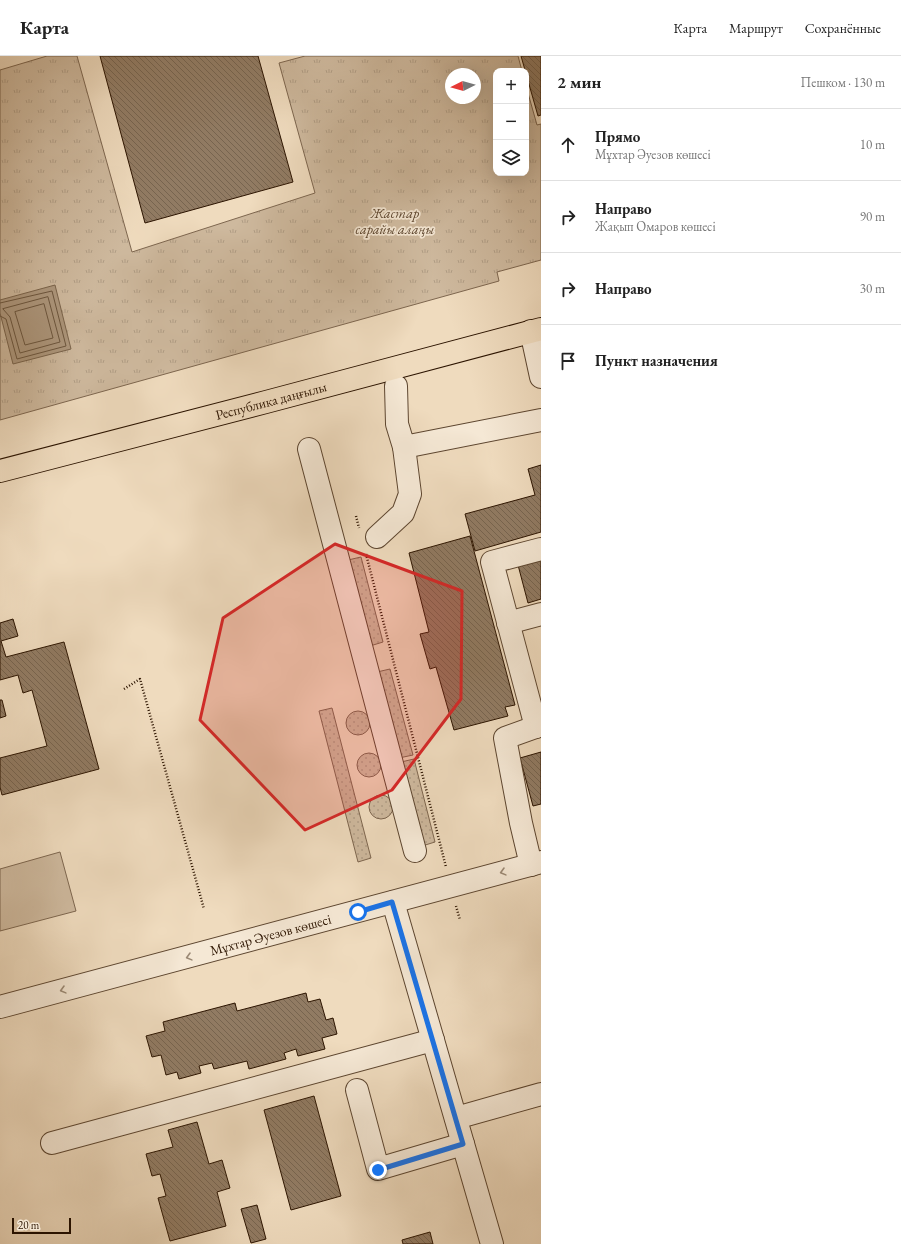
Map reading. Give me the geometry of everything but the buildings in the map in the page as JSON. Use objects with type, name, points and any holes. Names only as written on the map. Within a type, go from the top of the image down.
[{"type":"main road","name":"Республика даңғылы","points":[[3,469],[266,402],[536,330]]},
{"type":"street","points":[[536,330],[541,377]]},
{"type":"street","points":[[367,538],[403,513],[410,494],[404,447],[397,424],[396,386]]},
{"type":"street","points":[[404,447],[541,420]]},
{"type":"street","points":[[309,449],[415,851]]},
{"type":"street","points":[[536,863],[521,823],[505,738],[538,726],[492,562],[541,549]]},
{"type":"street","points":[[508,623],[541,614]]},
{"type":"street","name":"Мұхтар Әуезов көшесі","points":[[0,1007],[536,863]]},
{"type":"street","points":[[392,902],[492,1244]]},
{"type":"street","points":[[52,1143],[433,1040]]},
{"type":"street","points":[[357,1090],[378,1170],[463,1144]]},
{"type":"street","points":[[456,1118],[541,1094]]},
{"type":"path","points":[[356,516],[367,538],[440,844]]},
{"type":"path","points":[[124,689],[140,679],[198,892],[204,908]]},
{"type":"highlighted area","points":[[335,544],[462,591],[461,699],[392,790],[305,830],[200,720],[223,618]]},
{"type":"green space","name":"Жастар сарайы алаңы","points":[[47,56],[77,56],[132,252],[315,193],[279,63],[305,56],[518,56],[521,68],[493,68],[493,176],[529,176],[529,97],[537,125],[541,124],[541,260],[497,272],[499,281],[0,420],[0,70]]},
{"type":"green space","points":[[361,557],[383,642],[370,646],[348,560]]},
{"type":"green space","points":[[390,669],[413,755],[399,758],[377,672]]},
{"type":"green space","points":[[332,708],[371,858],[358,862],[319,711]]},
{"type":"green space","points":[[358,711],[367,714],[370,723],[367,732],[358,735],[349,732],[346,723],[349,714]]},
{"type":"green space","points":[[369,753],[374,754],[380,760],[380,770],[374,776],[369,777],[364,776],[358,770],[357,765],[358,760],[364,754]]},
{"type":"green space","points":[[414,759],[435,842],[422,846],[401,762]]},
{"type":"green space","points":[[381,795],[390,798],[393,807],[390,816],[381,819],[372,816],[369,807],[372,798]]},
{"type":"green space","points":[[60,852],[76,911],[0,931],[0,869]]},
{"type":"water","points":[[55,285],[71,349],[13,364],[0,313],[0,300]]},
{"type":"route","points":[[358,912],[392,902],[463,1144],[378,1170]]}]
